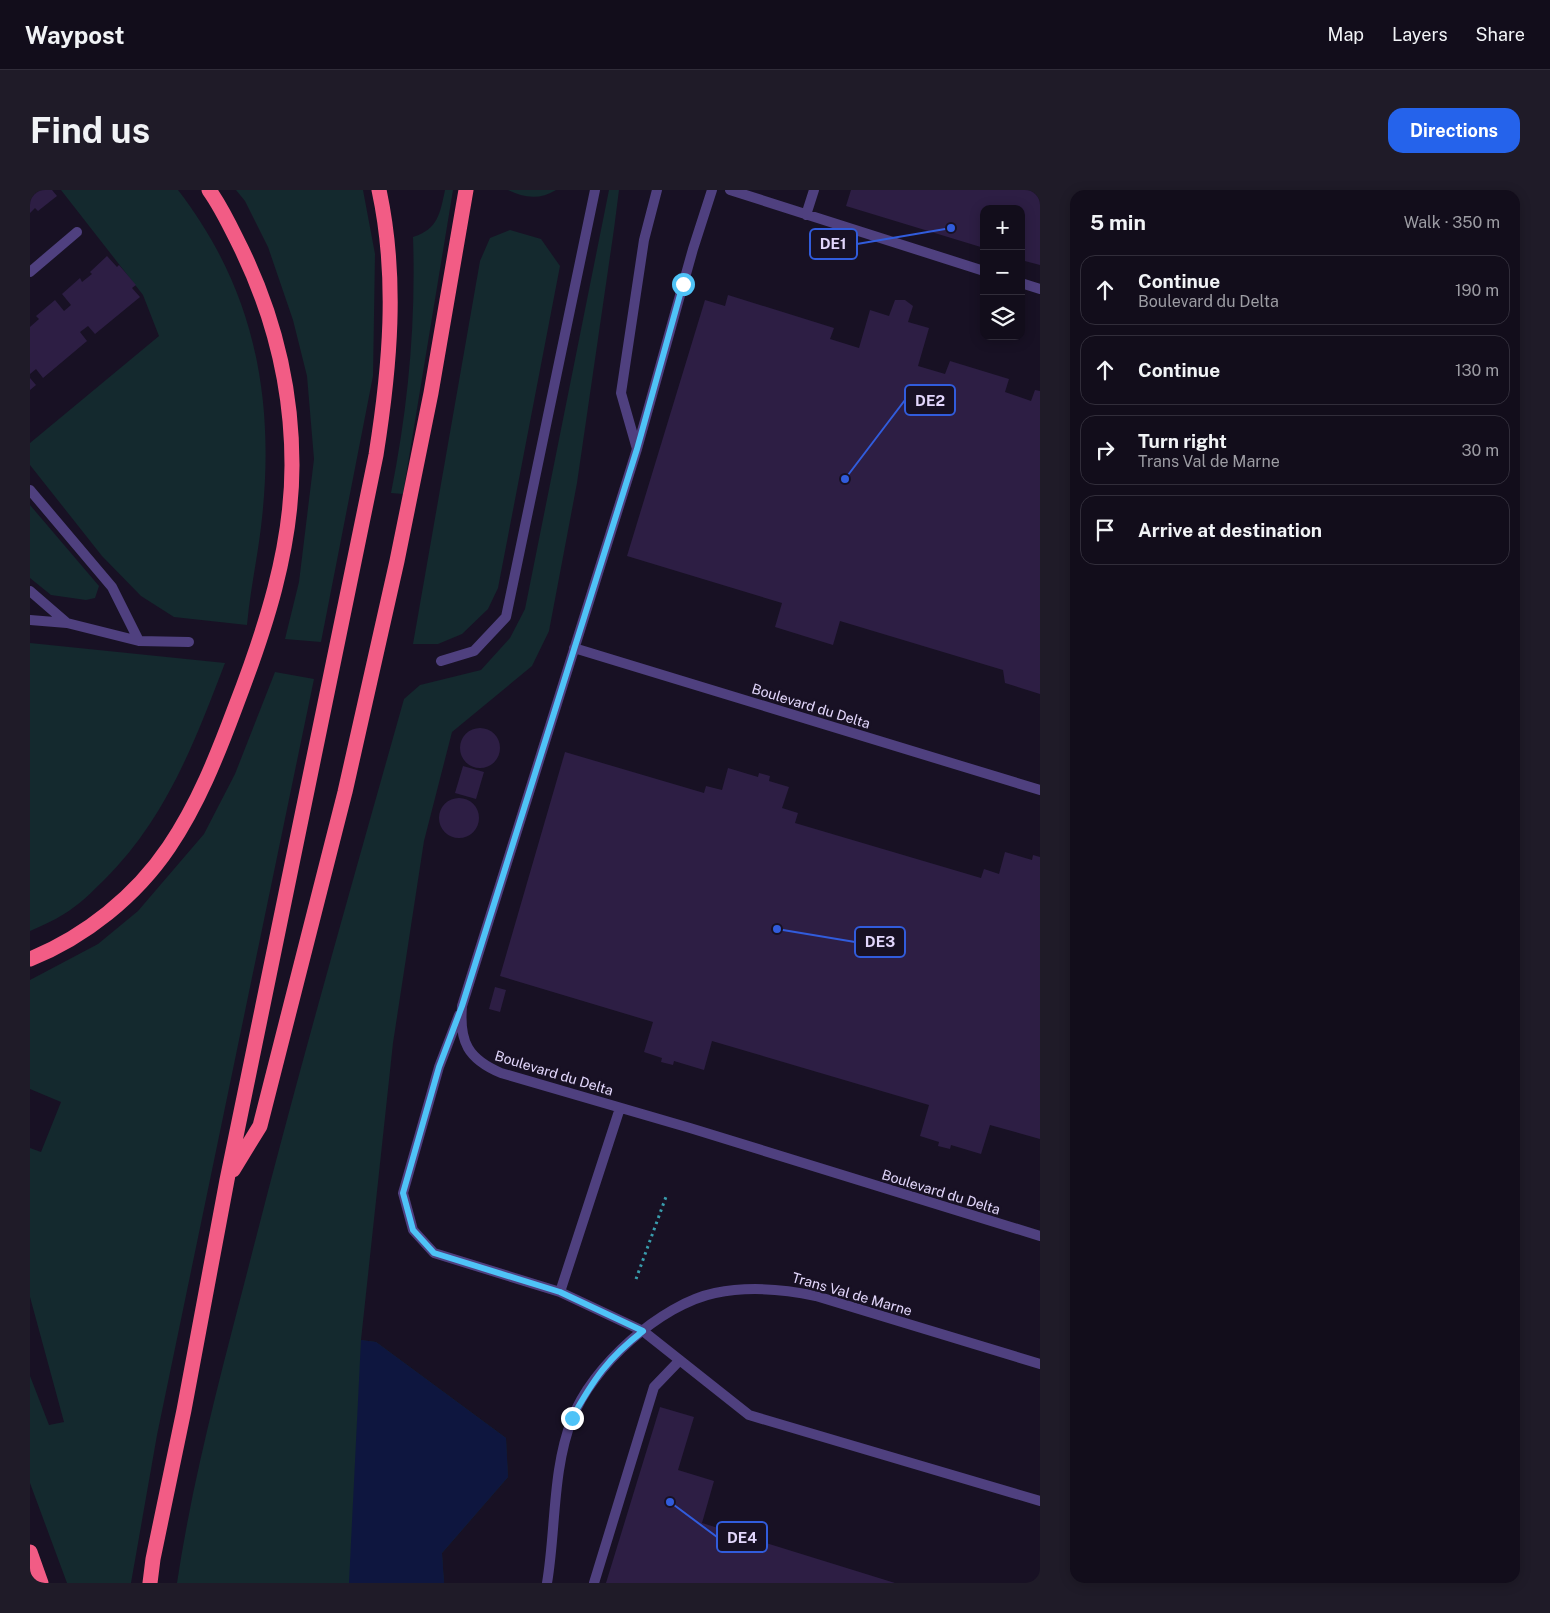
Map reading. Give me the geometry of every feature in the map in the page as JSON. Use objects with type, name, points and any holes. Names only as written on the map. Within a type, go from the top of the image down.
[{"type":"highway","points":[[30,959],[53,950],[97,921],[134,889],[168,848],[193,808],[214,763],[251,666],[281,564],[288,518],[292,465],[289,415],[281,365],[271,319],[252,271],[230,225],[209,190]]},
{"type":"highway","points":[[150,1583],[153,1559],[184,1410],[227,1180],[379,436],[389,346],[390,297],[385,220],[379,190]]},
{"type":"highway","points":[[227,1180],[260,1126],[344,792],[398,561],[466,190]]},
{"type":"highway","points":[[30,1552],[40,1583]]},
{"type":"lane","points":[[441,661],[474,652],[506,617],[595,190]]},
{"type":"lane","points":[[637,449],[621,393],[644,240],[657,190]]},
{"type":"lane","name":"Boulevard du Delta","points":[[712,190],[693,249],[637,449],[462,1006],[462,1036],[481,1064],[501,1073],[1040,1236]]},
{"type":"lane","points":[[730,190],[980,271]]},
{"type":"lane","points":[[806,215],[814,190]]},
{"type":"lane","points":[[30,272],[77,232]]},
{"type":"lane","points":[[1025,285],[1040,290]]},
{"type":"lane","points":[[30,490],[112,587],[139,641]]},
{"type":"lane","points":[[30,591],[67,623]]},
{"type":"lane","points":[[30,620],[67,623],[139,641],[189,642]]},
{"type":"lane","name":"Boulevard du Delta","points":[[574,648],[1040,790]]},
{"type":"lane","points":[[462,1006],[439,1067],[403,1193],[413,1230],[434,1253],[560,1292],[643,1331],[749,1415],[1040,1500]]},
{"type":"lane","points":[[560,1292],[620,1108]]},
{"type":"lane","name":"Trans Val de Marne","points":[[547,1583],[560,1471],[572,1418],[596,1377],[617,1352],[678,1307],[715,1293],[749,1289],[784,1289],[816,1296],[1040,1364]]},
{"type":"lane","points":[[594,1583],[654,1387],[679,1361]]},
{"type":"path","points":[[636,1279],[667,1194]]},
{"type":"green space","points":[[61,190],[178,190],[205,228],[226,268],[242,308],[254,350],[262,392],[265,436],[265,481],[261,527],[247,625],[174,617],[141,596],[102,556],[30,465],[30,443],[159,336],[143,295]]},
{"type":"green space","points":[[236,190],[363,190],[375,254],[373,376],[321,642],[285,639],[299,582],[314,459],[307,376],[293,320],[268,247],[245,201]]},
{"type":"green space","points":[[445,190],[453,190],[403,494],[391,493],[410,366],[414,269],[413,237],[428,230],[433,225],[439,213]]},
{"type":"green space","points":[[508,190],[556,190],[538,197],[532,197]]},
{"type":"green space","points":[[609,190],[619,190],[614,229],[577,483],[549,631],[532,666],[452,732],[424,841],[393,1043],[361,1340],[376,1342],[506,1438],[508,1477],[442,1553],[444,1583],[177,1583],[191,1503],[209,1423],[267,1194],[404,699],[420,685],[481,670],[510,638],[525,609]]},
{"type":"green space","points":[[510,230],[541,239],[560,266],[498,588],[488,609],[462,634],[438,644],[413,644],[480,261],[490,238]]},
{"type":"green space","points":[[30,505],[99,586],[95,598],[86,600],[51,595],[30,578]]},
{"type":"green space","points":[[30,643],[225,663],[190,750],[162,805],[145,831],[104,880],[75,907],[60,917],[30,931]]},
{"type":"green space","points":[[275,672],[314,679],[157,1435],[131,1583],[67,1583],[30,1483],[30,1376],[49,1425],[64,1422],[30,1297],[30,1148],[41,1152],[61,1102],[30,1089],[30,980],[98,944],[138,911],[204,834],[235,774]]},
{"type":"shaded area","points":[[361,1340],[376,1342],[506,1438],[508,1477],[442,1553],[444,1583],[349,1583]]},
{"type":"building","points":[[30,190],[52,190],[57,196],[38,211],[35,208],[30,213]]},
{"type":"building","points":[[851,190],[1040,190],[1040,265],[1025,261],[1025,205],[980,205],[980,247],[846,206]]},
{"type":"building","points":[[107,256],[117,267],[119,265],[136,285],[132,288],[140,297],[95,334],[88,326],[80,332],[87,341],[43,378],[36,369],[30,374],[30,327],[39,319],[36,316],[55,300],[64,311],[71,305],[62,294],[80,278],[82,282],[92,274],[90,272]]},
{"type":"building","points":[[728,295],[834,328],[830,339],[859,348],[870,310],[889,316],[895,300],[905,300],[913,306],[908,322],[929,328],[918,366],[945,374],[950,361],[1009,379],[1005,392],[1031,401],[1035,390],[1040,391],[1040,694],[1005,683],[1003,670],[840,621],[833,645],[775,627],[782,603],[627,556],[705,300],[725,306]]},
{"type":"building","points":[[30,378],[36,385],[30,390]]},
{"type":"building","points":[[480,728],[494,734],[500,748],[494,762],[480,768],[466,762],[460,748],[466,734]]},
{"type":"building","points":[[565,752],[704,793],[706,786],[722,790],[728,768],[758,777],[759,773],[770,776],[769,781],[789,787],[782,808],[798,813],[795,823],[981,878],[984,869],[999,874],[1005,852],[1032,860],[1033,855],[1040,857],[1040,1139],[990,1125],[981,1154],[951,1145],[950,1149],[938,1146],[939,1142],[920,1136],[929,1105],[712,1041],[704,1070],[674,1061],[673,1065],[661,1062],[662,1058],[644,1052],[653,1022],[500,976]]},
{"type":"building","points":[[463,766],[484,772],[476,799],[455,793]]},
{"type":"building","points":[[459,798],[473,804],[479,818],[473,832],[459,838],[445,832],[439,818],[445,804]]},
{"type":"building","points":[[495,987],[506,990],[500,1012],[489,1009]]},
{"type":"building","points":[[660,1407],[694,1417],[678,1470],[714,1481],[702,1523],[895,1583],[606,1583]]},
{"type":"place","name":"DE1","points":[[951,228]]},
{"type":"place","name":"DE2","points":[[845,479]]},
{"type":"place","name":"DE3","points":[[777,929]]},
{"type":"place","name":"DE4","points":[[670,1502]]},
{"type":"route","points":[[572,1418],[591,1383],[617,1352],[643,1331],[560,1292],[434,1253],[413,1230],[403,1193],[439,1067],[462,1006],[637,449],[683,284]]}]
